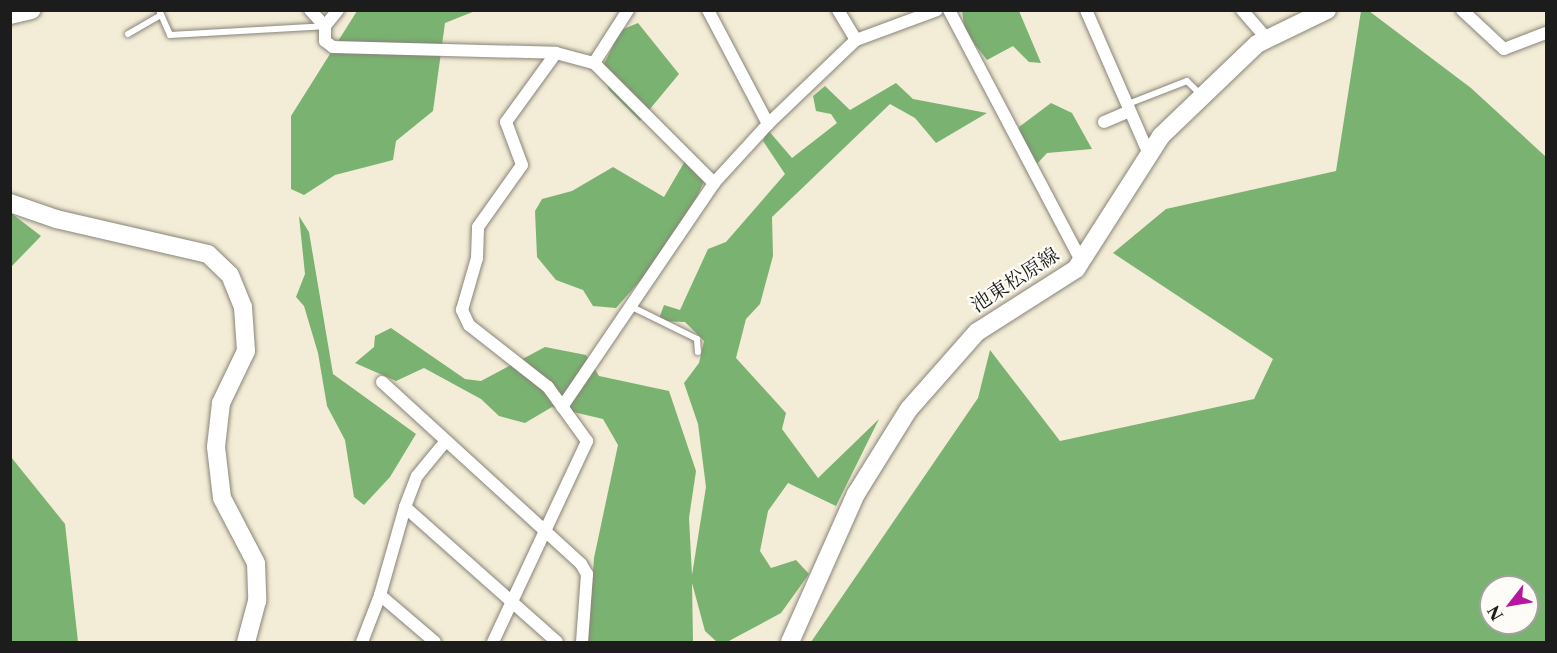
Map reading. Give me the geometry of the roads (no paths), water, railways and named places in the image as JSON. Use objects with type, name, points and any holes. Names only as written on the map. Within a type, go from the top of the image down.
[{"type":"main road","points":[[10,15],[31,10]]},
{"type":"main road","name":"池東松原線","points":[[790,642],[856,494],[909,409],[977,332],[1082,262],[1148,152],[1202,96],[1266,38],[1327,10]]},
{"type":"main road","points":[[10,203],[56,219],[208,254],[230,275],[243,307],[246,351],[221,403],[216,447],[222,498],[256,563],[257,602],[246,642]]},
{"type":"street","points":[[310,10],[325,26]]},
{"type":"street","points":[[338,10],[325,26],[325,41],[333,47],[556,52],[594,63],[714,183]]},
{"type":"street","points":[[594,63],[628,10]]},
{"type":"street","points":[[708,10],[768,124]]},
{"type":"street","points":[[838,10],[856,40]]},
{"type":"street","points":[[562,407],[714,183],[768,124],[856,40],[937,10]]},
{"type":"street","points":[[949,10],[1082,262]]},
{"type":"street","points":[[1086,10],[1148,152]]},
{"type":"street","points":[[1242,10],[1266,38]]},
{"type":"street","points":[[1462,10],[1504,49],[1546,33]]},
{"type":"street","points":[[493,642],[513,604],[544,529],[587,441],[548,387],[469,326],[462,310],[477,258],[478,227],[522,165],[506,122],[556,52]]},
{"type":"street","points":[[1104,122],[1128,108]]},
{"type":"street","points":[[382,382],[445,442],[544,529],[587,574],[582,642]]},
{"type":"street","points":[[362,642],[380,595],[405,507],[417,476],[445,442]]},
{"type":"street","points":[[405,507],[557,642]]},
{"type":"street","points":[[380,595],[435,642]]},
{"type":"lane","points":[[128,34],[160,13],[170,35],[325,26]]},
{"type":"lane","points":[[1128,108],[1187,81],[1202,96]]},
{"type":"lane","points":[[630,306],[698,339],[698,352]]}]
